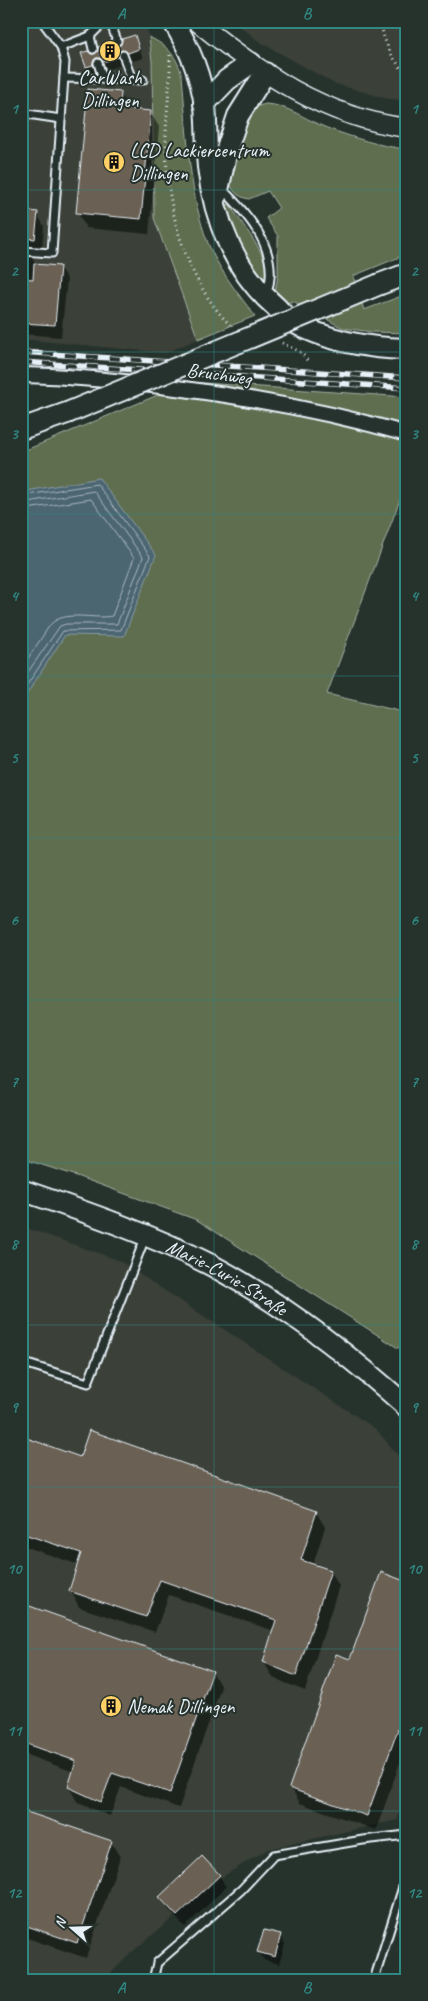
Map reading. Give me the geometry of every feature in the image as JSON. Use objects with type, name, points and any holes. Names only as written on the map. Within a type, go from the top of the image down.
[{"type":"main road","points":[[173,21],[196,65],[204,104],[208,168],[217,193],[232,253],[245,274],[265,298],[292,322],[328,337],[358,344],[407,349]]},
{"type":"main road","points":[[204,104],[228,80],[258,68]]},
{"type":"main road","points":[[217,193],[228,146],[258,68]]},
{"type":"main road","points":[[21,429],[407,274]]},
{"type":"main road","name":"Marie-Curie-Straße","points":[[21,1190],[146,1235],[211,1265],[262,1294],[291,1314],[372,1376],[407,1407]]},
{"type":"street","points":[[196,21],[258,68],[316,103],[383,125],[407,128]]},
{"type":"street","name":"Bruchweg","points":[[21,375],[120,380],[249,398],[305,408],[407,434]]},
{"type":"lane","points":[[21,251],[52,253],[64,55],[61,47],[42,21]]},
{"type":"lane","points":[[61,47],[90,36],[105,21]]},
{"type":"lane","points":[[110,21],[117,41]]},
{"type":"lane","points":[[90,36],[93,49]]},
{"type":"lane","points":[[123,55],[132,80]]},
{"type":"lane","points":[[98,63],[103,79]]},
{"type":"lane","points":[[64,78],[143,80]]},
{"type":"lane","points":[[21,112],[61,119]]},
{"type":"lane","points":[[217,193],[241,209],[268,250],[271,269],[269,287],[265,298]]},
{"type":"lane","points":[[21,1362],[88,1383],[146,1235]]},
{"type":"lane","points":[[153,1980],[157,1963],[242,1890],[274,1855],[362,1840],[407,1835]]},
{"type":"lane","points":[[374,1980],[407,1874]]},
{"type":"path","points":[[381,21],[382,36],[386,47],[407,76]]},
{"type":"shaded area","points":[[21,21],[145,21],[152,61],[154,218],[198,339],[165,353],[21,339]]},
{"type":"shaded area","points":[[233,21],[407,21],[407,101],[384,98],[333,83],[260,42]]},
{"type":"shaded area","points":[[21,1226],[118,1260],[376,1429],[407,1466],[407,1794],[397,1820],[268,1849],[222,1877],[132,1952],[104,1980],[21,1980]]},
{"type":"green space","points":[[149,37],[171,52],[182,76],[195,197],[209,246],[233,287],[255,316],[198,339],[154,218],[152,61]]},
{"type":"green space","points":[[266,104],[290,110],[327,128],[356,138],[407,149],[407,254],[353,276],[364,310],[407,294],[407,333],[372,332],[343,328],[293,301],[284,304],[275,292],[278,276],[278,236],[266,218],[279,208],[268,191],[249,199],[241,197],[231,186],[229,178],[230,163],[236,143],[248,116],[258,106]]},
{"type":"green space","points":[[227,204],[230,205],[260,251],[267,270],[266,278],[262,278],[239,244],[231,224]]},
{"type":"green space","points":[[189,382],[407,397],[407,481],[327,694],[407,713],[407,1345],[398,1348],[197,1220],[21,1158],[21,452]]},
{"type":"water","points":[[99,478],[156,555],[124,636],[65,635],[21,703],[21,492]]},
{"type":"building","name":"CarWash Dillingen","points":[[135,35],[139,49],[128,53],[122,50],[119,52],[118,57],[103,62],[100,58],[96,58],[93,61],[93,65],[86,67],[81,53],[88,51],[91,54],[95,54],[98,51],[98,47],[112,42],[118,46],[121,44],[122,39]]},
{"type":"building","name":"LCD Lackiercentrum Dillingen","points":[[88,89],[121,92],[120,108],[151,111],[141,219],[76,213]]},
{"type":"building","points":[[21,210],[38,212],[35,239],[21,238]]},
{"type":"building","points":[[34,264],[60,266],[55,325],[21,323],[21,278],[33,279]]},
{"type":"building","points":[[89,1430],[317,1511],[301,1560],[331,1570],[296,1676],[263,1662],[276,1620],[160,1580],[146,1617],[69,1591],[81,1553],[21,1533],[21,1436],[80,1457]]},
{"type":"building","points":[[381,1572],[407,1582],[407,1704],[367,1816],[289,1788],[336,1654],[350,1659]]},
{"type":"building","name":"Nemak Dillingen","points":[[21,1603],[213,1671],[170,1793],[112,1773],[101,1802],[68,1787],[76,1761],[21,1742]]},
{"type":"building","points":[[21,1810],[112,1841],[77,1943],[21,1924]]},
{"type":"building","points":[[202,1856],[220,1875],[177,1916],[159,1897]]},
{"type":"building","points":[[264,1930],[281,1934],[275,1957],[257,1952]]},
{"type":"railway","points":[[21,352],[407,378]]},
{"type":"railway","points":[[21,362],[407,388]]},
{"type":"place","name":"CarWash Dillingen","points":[[110,51]]},
{"type":"place","name":"LCD Lackiercentrum Dillingen","points":[[114,162]]},
{"type":"place","name":"Nemak Dillingen","points":[[111,1706]]}]
